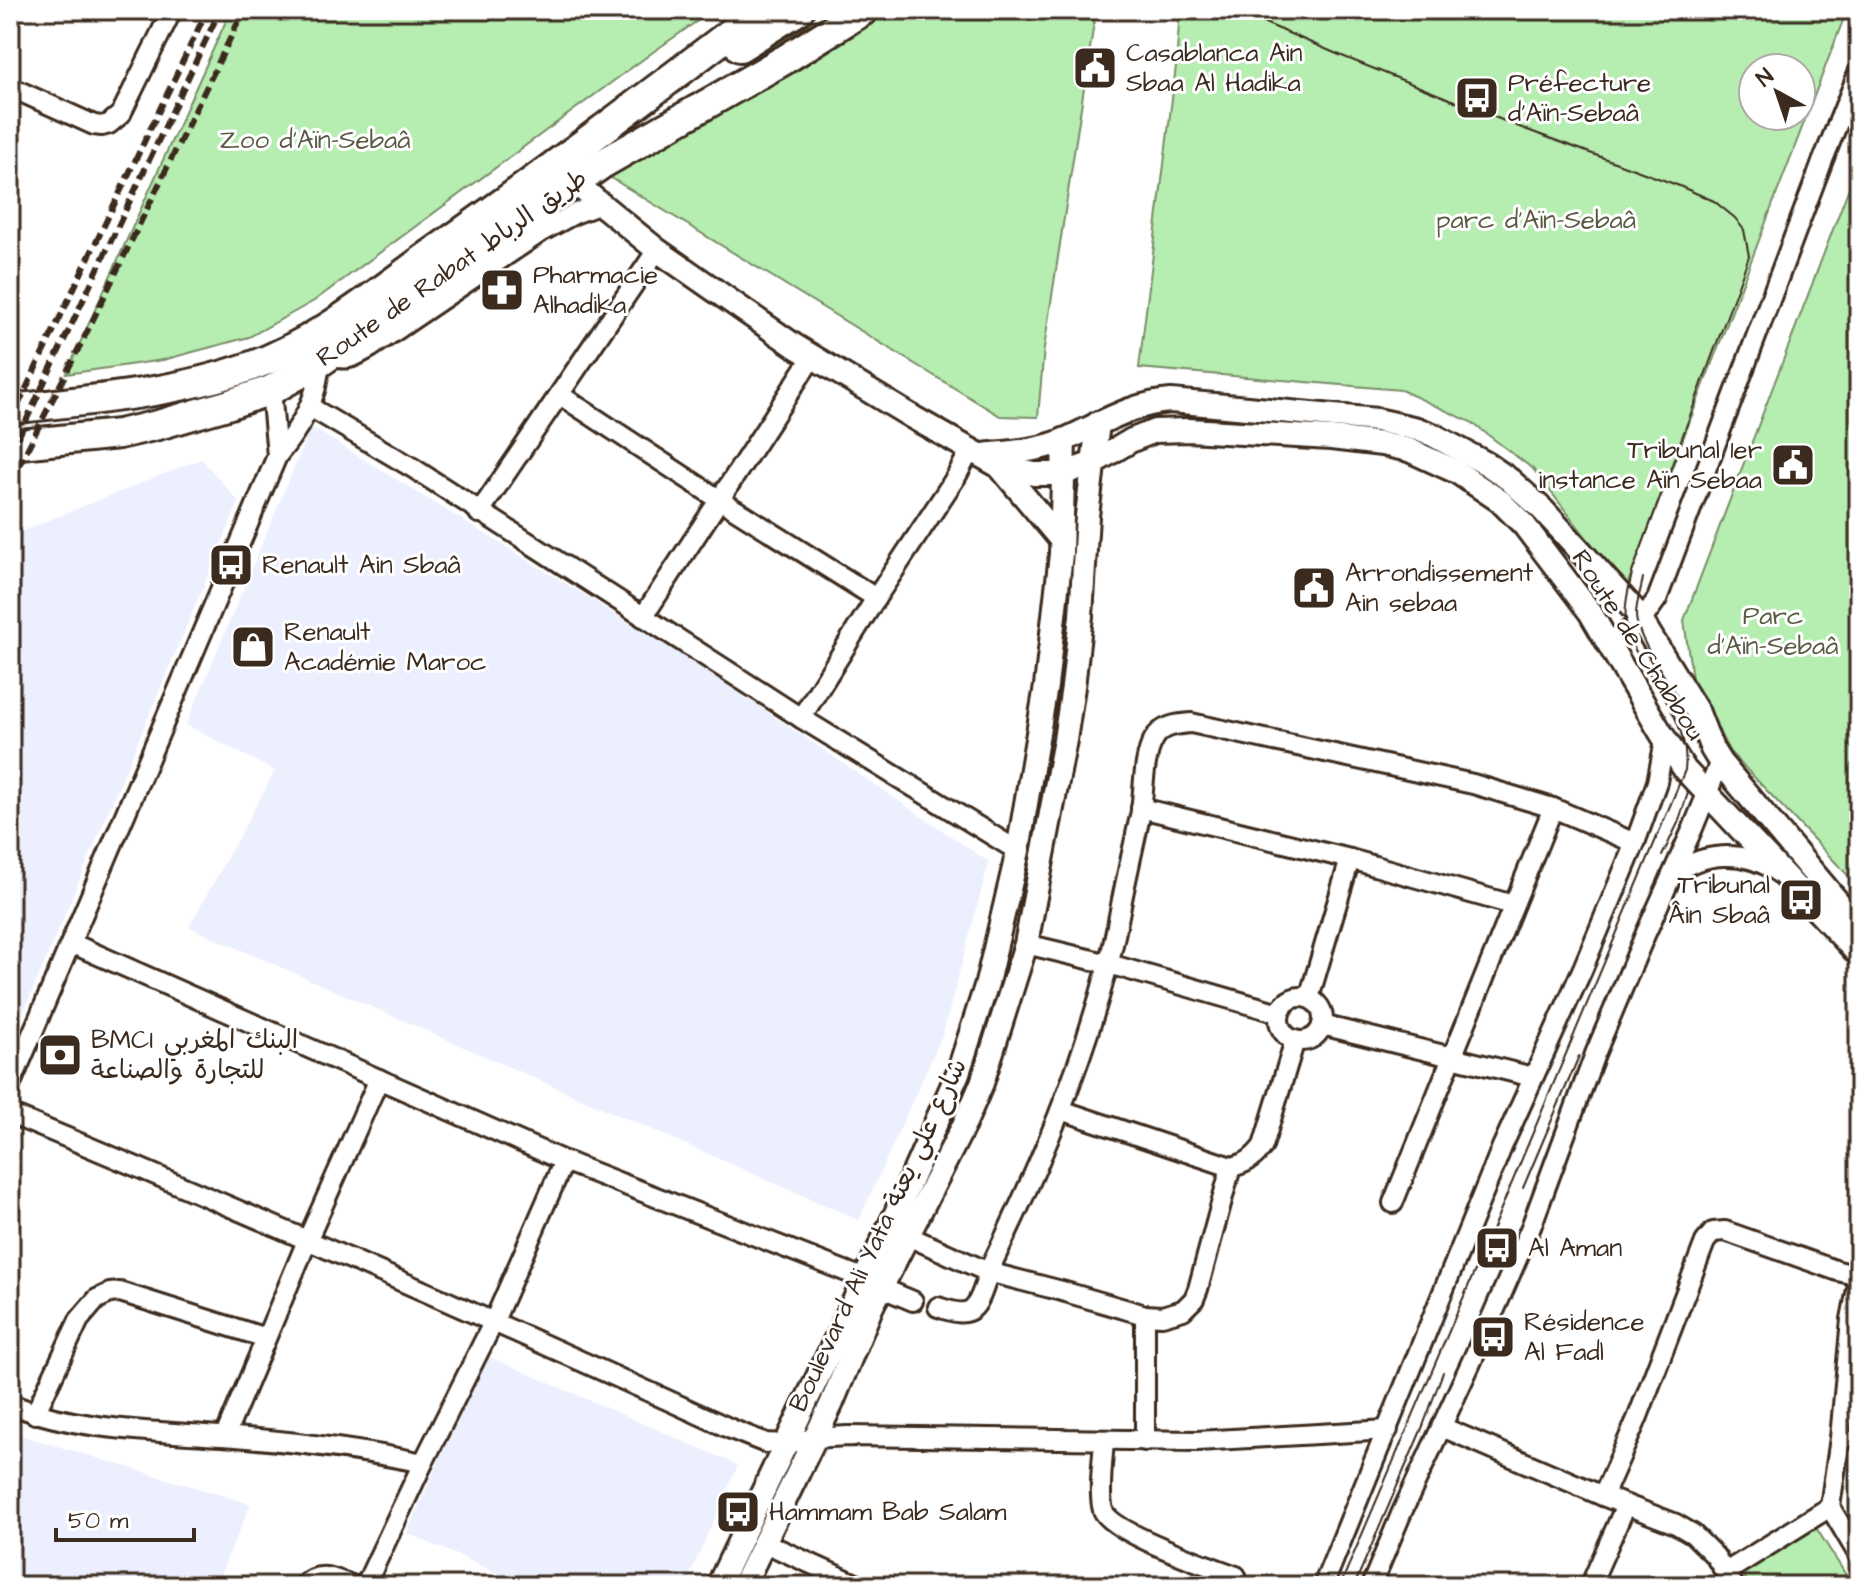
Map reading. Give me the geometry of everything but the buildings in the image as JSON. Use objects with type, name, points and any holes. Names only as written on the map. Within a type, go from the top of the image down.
[{"type":"main road","name":"Route de Rabat طريق الرباط","points":[[10,445],[119,434],[271,390],[324,359],[564,175],[761,10]]},
{"type":"main road","points":[[564,175],[799,10]]},
{"type":"main road","points":[[602,164],[835,10]]},
{"type":"main road","name":"Route de Rabat طريق الرباط","points":[[10,409],[89,400],[188,383],[268,360],[313,335],[564,175],[602,164],[784,60],[864,10]]},
{"type":"street","points":[[10,87],[94,125],[109,124],[121,114],[129,100],[172,10]]},
{"type":"street","points":[[1609,645],[1642,620],[1657,599],[1859,71]]},
{"type":"street","points":[[564,175],[657,250],[795,346],[914,418],[984,457],[1034,474],[1062,474]]},
{"type":"street","points":[[10,1086],[277,456],[310,407],[324,359],[350,359],[370,348],[541,232],[601,204]]},
{"type":"street","points":[[479,513],[657,250]]},
{"type":"street","points":[[643,617],[813,356]]},
{"type":"street","points":[[271,390],[277,456]]},
{"type":"street","points":[[560,395],[876,598]]},
{"type":"street","name":"Route de Chabbou","points":[[984,457],[1064,440],[1131,409],[1171,401],[1377,420],[1417,429],[1471,454],[1522,490],[1587,556],[1642,620],[1698,713],[1720,762],[1859,927]]},
{"type":"street","points":[[310,407],[413,468],[801,718],[1018,851]]},
{"type":"street","name":"Boulevard Ali Yata شارع علي يعتة","points":[[718,1586],[786,1444],[873,1283],[908,1236],[982,1083],[1026,944],[1065,740],[1073,687],[1098,423]]},
{"type":"street","name":"Route de Chabbou","points":[[1062,474],[1093,463],[1132,440],[1155,431],[1188,430],[1382,444],[1409,450],[1472,481],[1510,510],[1590,612],[1685,770],[1859,955]]},
{"type":"street","name":"Boulevard Ali Yata شارع علي يعتة","points":[[743,1586],[814,1438],[896,1213],[958,1073],[987,983],[1018,851],[1046,686],[1061,540],[1064,440]]},
{"type":"street","points":[[984,457],[1061,540]]},
{"type":"street","points":[[801,718],[956,477],[984,457]]},
{"type":"street","points":[[938,1307],[965,1312],[973,1308],[1061,1110],[1109,964],[1151,743],[1164,729],[1191,723],[1473,784],[1553,808],[1635,843]]},
{"type":"street","points":[[1323,1586],[1430,1320],[1635,843],[1657,782],[1665,740]]},
{"type":"street","points":[[1371,1586],[1531,1227],[1595,1054],[1720,762]]},
{"type":"street","points":[[1141,808],[1350,859],[1513,905]]},
{"type":"street","points":[[1393,1203],[1553,808]]},
{"type":"street","points":[[1669,879],[1694,862],[1730,856],[1759,862],[1795,885]]},
{"type":"street","points":[[1309,998],[1350,859]]},
{"type":"street","points":[[71,943],[564,1161],[913,1301]]},
{"type":"street","points":[[1026,944],[1109,964],[1279,1013]]},
{"type":"street","points":[[1309,998],[1320,1006],[1324,1019],[1320,1032],[1302,1041],[1295,1040],[1282,1030],[1279,1013],[1290,999],[1309,998]]},
{"type":"street","points":[[1322,1025],[1533,1077]]},
{"type":"street","points":[[1061,1110],[1231,1167],[1246,1163],[1263,1146],[1295,1040]]},
{"type":"street","points":[[225,1436],[379,1079]]},
{"type":"street","points":[[10,1114],[494,1321],[766,1443],[786,1444],[847,1436],[1104,1441],[1243,1440],[1388,1430]]},
{"type":"street","points":[[365,1586],[494,1321],[564,1161]]},
{"type":"street","points":[[908,1236],[988,1272],[1145,1315],[1162,1316],[1183,1310],[1194,1299],[1231,1167]]},
{"type":"street","points":[[1603,1496],[1637,1419],[1705,1242],[1713,1232],[1725,1231],[1859,1278],[1851,1319],[1830,1507],[1859,1556]]},
{"type":"street","points":[[35,1414],[79,1320],[103,1295],[120,1292],[266,1338]]},
{"type":"street","points":[[1145,1315],[1145,1441]]},
{"type":"street","points":[[10,1404],[35,1414],[105,1428],[310,1445],[423,1463]]},
{"type":"street","points":[[1442,1427],[1676,1524],[1693,1534],[1715,1556],[1730,1579],[1830,1507]]},
{"type":"street","points":[[1840,1438],[1859,1440]]},
{"type":"street","points":[[1104,1441],[1102,1505],[1106,1516],[1126,1531],[1236,1576]]},
{"type":"street","points":[[1590,1586],[1626,1505]]},
{"type":"street","points":[[763,1542],[860,1586]]},
{"type":"street","points":[[303,1586],[320,1576],[354,1586]]},
{"type":"shaded area","points":[[311,427],[695,663],[989,862],[943,1033],[859,1220],[189,927],[275,771],[186,725]]},
{"type":"shaded area","points":[[201,459],[239,502],[10,1044],[10,536]]},
{"type":"shaded area","points":[[485,1355],[738,1465],[685,1586],[527,1586],[407,1533]]},
{"type":"shaded area","points":[[10,1432],[251,1504],[215,1586],[10,1586]]},
{"type":"green space","name":"Zoo d'Aïn-Sebaâ","points":[[231,10],[713,10],[314,301],[249,337],[163,360],[66,374]]},
{"type":"green space","points":[[834,10],[1096,10],[1044,348],[1038,417],[1000,416],[603,173],[782,39]]},
{"type":"green space","name":"parc d'Aïn-Sebaâ","points":[[1180,10],[1847,10],[1817,88],[1817,52],[1737,52],[1737,132],[1800,132],[1626,588],[1533,469],[1471,422],[1401,390],[1139,368]]},
{"type":"green space","name":"Parc d'Aïn-Sebaâ","points":[[1853,177],[1859,178],[1859,887],[1730,752],[1693,686],[1684,620]]},
{"type":"green space","points":[[1813,1523],[1853,1586],[1751,1586],[1740,1571]]},
{"type":"tram line","points":[[1245,10],[1265,23],[1337,54],[1714,201],[1744,230],[1749,256],[1632,573],[1626,601],[1629,638],[1679,727],[1685,770],[1340,1586]]},
{"type":"tram line","points":[[1643,578],[1636,610],[1637,624],[1652,657],[1678,698]]},
{"type":"tram line","points":[[1662,856],[1688,793]]},
{"type":"tram line","points":[[1523,1188],[1579,1056]]},
{"type":"tram line","points":[[1354,1586],[1443,1372]]},
{"type":"railway","points":[[10,455],[220,10]]},
{"type":"railway","points":[[10,483],[244,10]]},
{"type":"railway","points":[[10,422],[202,21]]},
{"type":"place","name":"Casablanca Ain Sbaa Al Hadika","points":[[1095,68]]},
{"type":"place","name":"Préfecture d'Aïn-Sebaâ","points":[[1477,98]]},
{"type":"place","name":"Pharmacie Alhadika","points":[[502,290]]},
{"type":"place","name":"Tribunal 1er instance Aïn Sebaa","points":[[1793,465]]},
{"type":"place","name":"Renault Ain Sbaâ","points":[[231,565]]},
{"type":"place","name":"Arrondissement Ain sebaa","points":[[1314,588]]},
{"type":"place","name":"Renault Académie Maroc","points":[[253,647]]},
{"type":"place","name":"Tribunal Âin Sbaâ","points":[[1801,900]]},
{"type":"place","name":"BMCI البنك المغربي للتجارة والصناعة","points":[[60,1055]]},
{"type":"place","name":"Al Aman","points":[[1497,1248]]},
{"type":"place","name":"Résidence Al Fadl","points":[[1493,1337]]},
{"type":"place","name":"Hammam Bab Salam","points":[[738,1512]]}]
